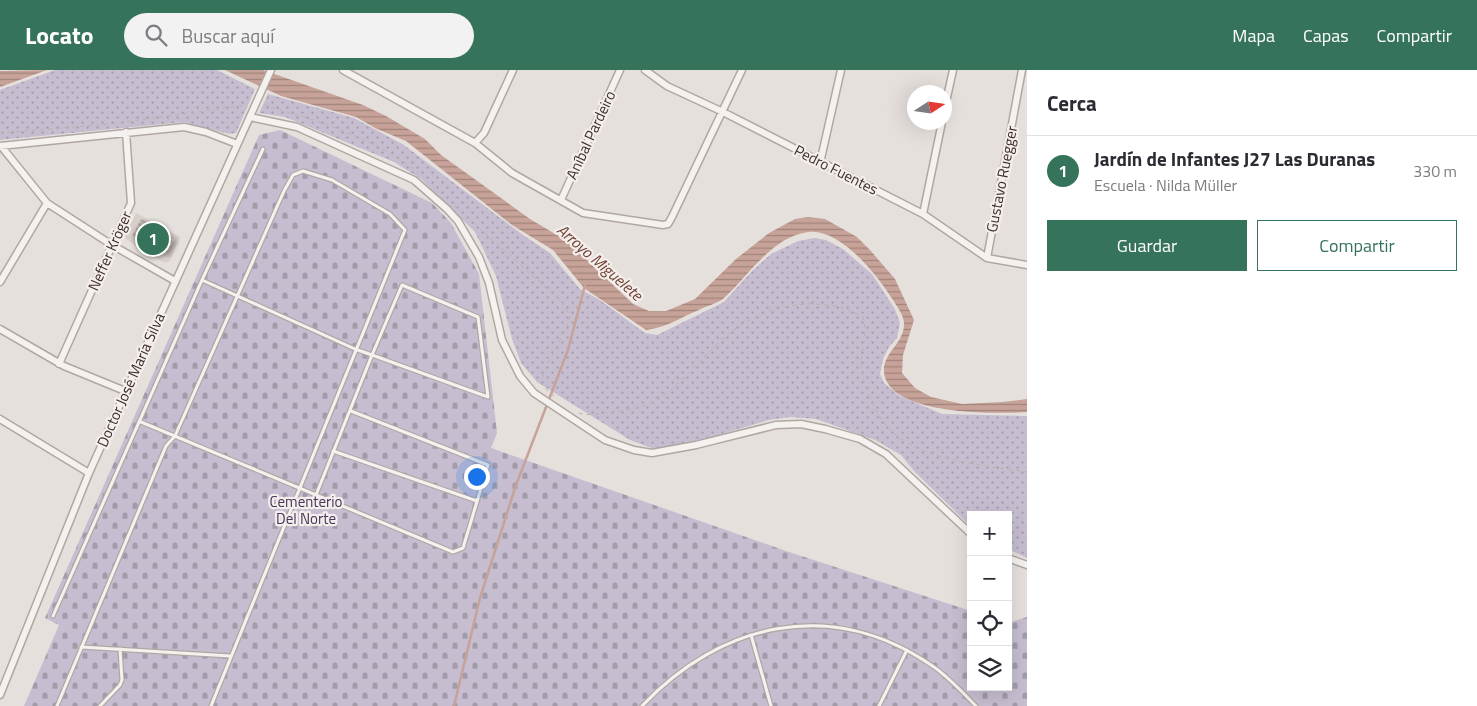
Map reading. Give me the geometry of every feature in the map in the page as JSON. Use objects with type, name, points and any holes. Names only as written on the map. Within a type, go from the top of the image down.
[{"type":"street","name":"Doctor José María Silva","points":[[0,695],[125,391],[271,70]]},
{"type":"street","points":[[343,70],[475,142],[512,173],[583,213],[593,216],[668,224],[742,70]]},
{"type":"street","points":[[475,142],[484,133],[513,70]]},
{"type":"street","name":"Aníbal Pardeiro","points":[[561,200],[620,70]]},
{"type":"street","name":"Pedro Fuentes","points":[[645,70],[667,86],[723,112],[923,214],[987,258],[1027,265]]},
{"type":"street","points":[[820,163],[841,70]]},
{"type":"street","points":[[950,85],[953,70]]},
{"type":"street","name":"Gustavo Ruegger","points":[[987,258],[1022,70]]},
{"type":"street","points":[[250,117],[297,126],[414,180],[447,209],[458,221],[479,257],[489,283],[502,340],[512,363],[534,393],[605,440],[634,450],[652,453],[696,446],[776,425],[801,424],[825,429],[860,439],[886,454],[967,530]]},
{"type":"street","points":[[0,146],[126,132],[195,128],[237,144]]},
{"type":"street","points":[[923,214],[940,130]]},
{"type":"street","name":"Neffer Kröger","points":[[59,364],[131,203],[126,132]]},
{"type":"street","points":[[0,146],[47,203],[112,245],[175,281]]},
{"type":"street","points":[[0,282],[47,203]]},
{"type":"street","points":[[0,330],[59,364],[125,391]]},
{"type":"street","points":[[0,419],[90,473]]},
{"type":"street","points":[[1012,559],[1027,565]]},
{"type":"lane","points":[[53,616],[141,422],[202,280],[263,149]]},
{"type":"lane","points":[[57,706],[166,446],[175,436],[236,297],[293,175],[303,171],[332,180],[390,214],[405,230],[211,706]]},
{"type":"lane","points":[[202,280],[236,297],[355,349],[372,355],[461,387],[488,397],[478,317],[402,285],[372,355],[316,495]]},
{"type":"lane","points":[[141,422],[453,552],[463,548],[488,465],[351,410]]},
{"type":"lane","points":[[333,451],[477,501]]},
{"type":"lane","points":[[642,706],[678,672],[726,643],[787,626],[829,627],[863,632],[908,650],[932,666],[976,706]]},
{"type":"lane","points":[[751,635],[771,706]]},
{"type":"lane","points":[[81,647],[231,656]]},
{"type":"lane","points":[[100,706],[120,685],[122,680],[120,649]]},
{"type":"lane","points":[[879,706],[908,650]]},
{"type":"path","points":[[577,413],[583,415],[639,408],[660,397],[726,336],[764,313],[802,303],[817,303],[862,317],[867,334],[861,367],[863,378],[880,416],[895,434],[935,454],[1027,472]]},
{"type":"path","points":[[548,391],[560,401]]},
{"type":"shaded area","points":[[47,70],[0,87],[0,71]]},
{"type":"shaded area","points":[[225,70],[263,70],[363,105],[386,116],[425,139],[441,155],[530,219],[567,241],[633,304],[649,311],[666,311],[695,299],[736,259],[769,233],[795,219],[808,217],[825,219],[857,237],[895,279],[914,320],[903,355],[902,373],[915,388],[931,397],[962,404],[1027,399],[1027,412],[969,412],[923,405],[904,397],[890,386],[884,372],[885,365],[901,337],[904,324],[903,317],[867,265],[856,254],[832,237],[808,232],[795,235],[771,250],[723,299],[667,325],[646,330],[584,288],[553,250],[512,225],[406,141],[375,128],[356,117],[281,96]]},
{"type":"shaded area","points":[[136,213],[180,237],[170,261],[165,263],[127,240],[125,236]]},
{"type":"green space","points":[[55,70],[217,70],[255,89],[236,133],[229,134],[184,122],[0,140],[0,90]]},
{"type":"green space","points":[[268,94],[354,118],[404,145],[523,235],[550,253],[580,289],[600,300],[645,333],[657,335],[724,302],[752,271],[771,254],[798,241],[814,238],[826,240],[843,249],[872,274],[895,309],[900,323],[897,338],[889,347],[883,359],[880,374],[884,383],[900,396],[942,414],[1027,416],[1027,558],[1012,551],[1012,511],[967,511],[967,523],[914,471],[901,455],[875,440],[816,419],[790,417],[769,420],[662,452],[630,440],[537,382],[521,363],[512,339],[496,276],[475,232],[421,179],[394,162],[285,117],[259,113]]},
{"type":"green space","name":"Cementerio Del Norte","points":[[280,130],[432,203],[451,223],[479,274],[497,433],[491,448],[786,551],[967,610],[967,691],[1012,691],[1012,622],[1027,617],[1027,706],[24,706],[59,625],[45,618],[259,135]]},
{"type":"building","points":[[141,219],[161,230],[159,233],[163,235],[165,232],[175,238],[166,254],[132,236]]},
{"type":"waterway","points":[[454,706],[480,598],[516,485],[568,350],[585,285]]},
{"type":"place","name":"Jardín de Infantes J27 Las Duranas","points":[[153,239]]},
{"type":"water label","name":"Arroyo Miguelete","points":[[600,262]]}]
